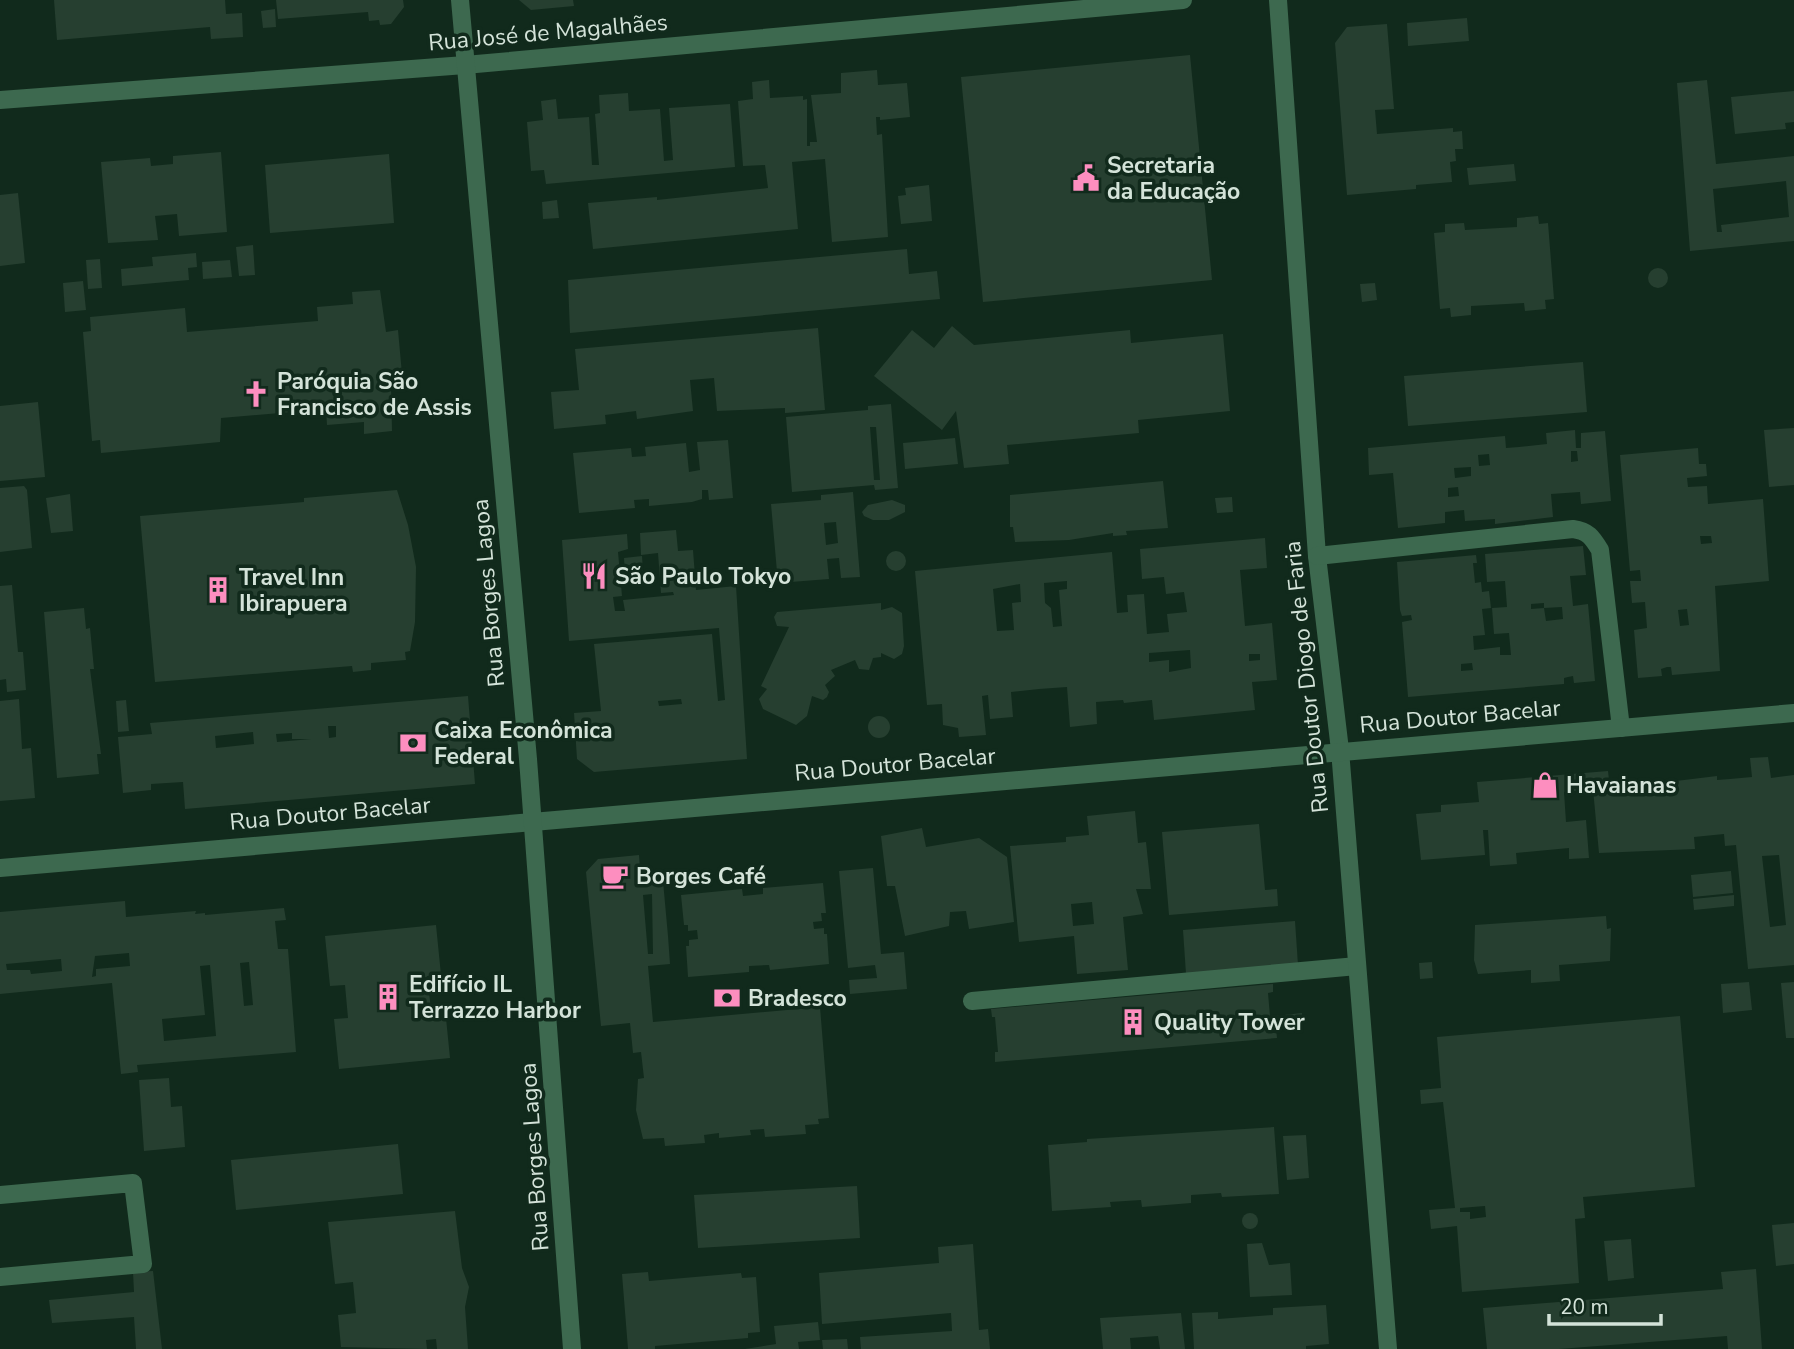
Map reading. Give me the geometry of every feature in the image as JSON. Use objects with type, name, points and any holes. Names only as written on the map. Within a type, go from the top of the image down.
[{"type":"street","name":"Rua Borges Lagoa","points":[[460,0],[533,820],[572,1349]]},
{"type":"street","name":"Rua José de Magalhães","points":[[0,100],[465,65],[1183,0]]},
{"type":"street","name":"Rua Doutor Diogo de Faria","points":[[1279,0],[1317,556],[1340,750],[1388,1349]]},
{"type":"street","points":[[1317,556],[1573,529],[1592,536],[1600,550],[1621,727]]},
{"type":"street","name":"Rua Doutor Bacelar","points":[[0,868],[1340,750],[1794,713]]},
{"type":"street","points":[[972,1000],[1357,967]]},
{"type":"street","points":[[0,1195],[133,1183],[143,1264],[0,1277]]},
{"type":"building","points":[[54,0],[225,0],[226,14],[242,13],[243,37],[211,39],[210,27],[57,40]]},
{"type":"building","points":[[276,0],[403,0],[404,7],[391,24],[380,25],[379,20],[369,21],[368,12],[278,19]]},
{"type":"building","points":[[519,0],[573,0],[574,6],[531,10]]},
{"type":"building","points":[[275,9],[276,27],[263,28],[261,11]]},
{"type":"building","points":[[1467,18],[1469,41],[1408,46],[1407,23]]},
{"type":"building","points":[[1387,24],[1394,109],[1375,110],[1377,134],[1453,128],[1453,132],[1462,131],[1463,149],[1455,149],[1456,161],[1450,162],[1452,182],[1416,185],[1416,189],[1347,195],[1335,43],[1347,27]]},
{"type":"building","name":"Secretaria da Educação","points":[[1190,55],[1212,280],[983,302],[961,77]]},
{"type":"building","points":[[877,70],[878,85],[907,83],[910,117],[880,120],[880,117],[876,117],[877,135],[882,134],[888,237],[832,242],[825,159],[792,162],[798,229],[593,249],[588,203],[657,197],[657,200],[768,188],[765,165],[743,166],[738,101],[753,99],[752,82],[769,80],[770,98],[803,96],[803,100],[807,99],[807,146],[810,146],[810,142],[817,142],[811,95],[841,93],[841,73]]},
{"type":"building","points":[[1707,80],[1716,164],[1794,156],[1794,241],[1690,251],[1677,83]],"holes":[[[1786,181],[1789,217],[1721,225],[1722,232],[1717,232],[1713,189]]]},
{"type":"building","points":[[1794,91],[1794,122],[1785,123],[1786,129],[1735,134],[1731,97]]},
{"type":"building","points":[[628,93],[629,111],[660,109],[664,161],[673,160],[669,108],[730,104],[735,167],[546,184],[544,170],[531,171],[527,122],[543,120],[541,101],[556,99],[558,119],[589,117],[592,165],[599,165],[595,114],[600,113],[599,95]]},
{"type":"building","points":[[221,152],[227,232],[179,236],[177,214],[155,216],[158,240],[108,243],[101,162],[150,158],[151,166],[173,164],[173,156]]},
{"type":"building","points":[[389,154],[394,223],[270,233],[265,165]]},
{"type":"building","points":[[1514,164],[1516,181],[1469,185],[1467,168]]},
{"type":"building","points":[[929,185],[932,221],[901,224],[898,196],[906,195],[905,188]]},
{"type":"building","points":[[18,193],[25,263],[0,266],[0,195]]},
{"type":"building","points":[[557,200],[559,218],[543,219],[542,202]]},
{"type":"building","points":[[1538,216],[1539,224],[1548,223],[1554,299],[1545,300],[1546,309],[1525,311],[1524,303],[1471,306],[1471,315],[1451,317],[1450,308],[1440,309],[1434,233],[1445,232],[1445,224],[1464,223],[1465,230],[1517,227],[1517,218]]},
{"type":"building","points":[[253,245],[255,275],[239,276],[236,247]]},
{"type":"building","points":[[907,249],[909,274],[937,271],[940,299],[570,333],[568,280]]},
{"type":"building","points":[[196,253],[197,267],[188,268],[189,280],[122,286],[121,269],[153,266],[152,257]]},
{"type":"building","points":[[100,259],[102,288],[88,289],[86,260]]},
{"type":"building","points":[[230,260],[232,277],[203,279],[202,262]]},
{"type":"building","points":[[1654,268],[1662,268],[1668,278],[1662,288],[1654,288],[1648,282],[1648,274]]},
{"type":"building","points":[[83,281],[86,310],[65,312],[63,283]]},
{"type":"building","points":[[1375,283],[1377,300],[1362,302],[1360,284]]},
{"type":"building","name":"Paróquia São Francisco de Assis","points":[[380,290],[386,332],[398,330],[403,385],[391,386],[392,431],[364,434],[364,422],[327,425],[326,409],[221,418],[220,442],[101,453],[100,440],[92,441],[83,332],[91,331],[90,317],[185,308],[187,332],[318,321],[317,307],[353,304],[352,292]]},
{"type":"building","points":[[952,326],[974,345],[1130,330],[1131,343],[1223,334],[1230,411],[1138,420],[1139,433],[1007,445],[1009,464],[964,468],[956,411],[942,430],[874,376],[912,330],[934,348]]},
{"type":"building","points":[[818,328],[825,410],[785,413],[785,408],[717,411],[714,378],[690,380],[693,411],[637,419],[636,411],[605,415],[606,424],[554,429],[551,392],[579,390],[575,349]]},
{"type":"building","points":[[1583,362],[1587,412],[1408,426],[1404,376]]},
{"type":"building","points":[[38,402],[45,477],[0,481],[0,406]]},
{"type":"building","points":[[891,404],[898,488],[875,490],[874,485],[792,492],[786,417],[868,410],[868,406]],"holes":[[[870,427],[876,427],[880,480],[874,480]]]},
{"type":"building","points":[[1794,428],[1794,485],[1769,487],[1764,430]]},
{"type":"building","points":[[1575,430],[1576,448],[1581,448],[1581,433],[1605,431],[1611,501],[1581,504],[1580,492],[1551,494],[1553,517],[1495,524],[1495,519],[1465,521],[1464,510],[1445,512],[1445,523],[1398,528],[1393,473],[1369,475],[1368,448],[1505,436],[1506,448],[1519,447],[1547,444],[1546,433]],"holes":[[[1571,451],[1577,451],[1578,461],[1571,462]],[[1489,454],[1490,465],[1479,466],[1478,455]],[[1471,467],[1471,476],[1455,478],[1454,468]],[[1458,487],[1459,496],[1448,497],[1448,488]]]},
{"type":"building","points":[[955,438],[958,464],[905,469],[903,443]]},
{"type":"building","points":[[728,440],[733,498],[709,500],[708,490],[702,490],[702,499],[692,502],[649,506],[649,499],[634,500],[635,508],[579,513],[573,453],[631,448],[632,457],[646,456],[645,447],[686,443],[689,472],[700,470],[697,442]]},
{"type":"building","points":[[1698,448],[1699,464],[1706,464],[1707,476],[1687,478],[1688,487],[1707,486],[1708,504],[1763,499],[1769,581],[1715,586],[1720,671],[1672,675],[1671,667],[1667,667],[1661,669],[1662,676],[1638,678],[1634,630],[1647,628],[1645,602],[1632,603],[1630,581],[1641,581],[1640,570],[1630,571],[1620,455]],"holes":[[[1700,536],[1711,536],[1712,543],[1701,544]],[[1687,609],[1689,625],[1680,626],[1678,610]]]},
{"type":"building","points":[[1163,481],[1168,528],[1126,531],[1127,535],[1113,536],[1113,533],[1069,540],[1015,542],[1013,527],[1010,527],[1010,495]]},
{"type":"building","points":[[24,486],[27,490],[32,548],[0,552],[0,488]]},
{"type":"building","points":[[397,490],[408,525],[416,567],[415,622],[410,651],[405,652],[406,660],[371,663],[371,670],[353,672],[352,666],[155,682],[140,516],[304,502],[304,498]]},
{"type":"building","points":[[853,492],[860,577],[841,578],[839,558],[827,559],[829,579],[778,583],[771,504],[821,500],[821,495]],"holes":[[[836,522],[838,543],[826,545],[824,523]]]},
{"type":"building","points":[[70,494],[73,531],[51,533],[46,498]]},
{"type":"building","points":[[1232,497],[1233,512],[1217,513],[1215,498]]},
{"type":"building","points":[[892,500],[905,505],[905,512],[889,520],[873,520],[862,512],[868,505]]},
{"type":"building","points":[[676,530],[678,551],[693,550],[696,590],[736,586],[747,759],[594,772],[577,759],[574,713],[601,711],[594,644],[712,634],[718,701],[725,700],[719,628],[569,641],[562,540],[627,534],[628,549],[618,552],[622,596],[613,597],[615,611],[625,611],[623,600],[674,595],[673,592],[661,593],[658,553],[641,555],[640,533]],"holes":[[[681,699],[682,704],[659,706],[658,701]]]},
{"type":"building","points":[[1265,538],[1267,568],[1240,570],[1245,626],[1272,623],[1277,680],[1252,682],[1255,710],[1154,720],[1152,700],[1096,702],[1097,724],[1070,727],[1067,687],[1011,692],[1013,717],[990,719],[988,695],[982,696],[986,735],[959,737],[958,728],[943,725],[942,704],[927,705],[915,571],[1112,552],[1117,613],[1128,612],[1127,595],[1144,594],[1147,634],[1169,632],[1167,614],[1187,612],[1184,592],[1166,594],[1164,577],[1142,579],[1140,549]],"holes":[[[1067,581],[1067,589],[1059,590],[1062,626],[1053,627],[1051,608],[1045,603],[1044,583]],[[1020,584],[1021,602],[1012,603],[1014,630],[997,631],[993,589]],[[1190,650],[1191,668],[1169,672],[1169,660],[1149,662],[1149,653]],[[1249,654],[1260,654],[1260,660],[1249,661]]]},
{"type":"building","points":[[1583,546],[1586,575],[1570,576],[1573,606],[1588,604],[1595,681],[1574,683],[1573,676],[1564,678],[1564,684],[1408,697],[1402,622],[1412,620],[1411,615],[1402,616],[1400,610],[1397,562],[1476,555],[1477,563],[1473,563],[1475,583],[1481,582],[1482,592],[1489,591],[1491,608],[1482,609],[1485,635],[1473,636],[1474,650],[1500,647],[1500,655],[1511,655],[1509,633],[1494,634],[1492,608],[1507,607],[1505,581],[1487,582],[1485,554]],"holes":[[[1544,603],[1544,608],[1531,609],[1531,604]],[[1562,607],[1563,619],[1546,621],[1544,608]],[[1472,663],[1473,670],[1461,671],[1461,664]]]},
{"type":"building","points":[[896,551],[903,554],[906,561],[903,568],[896,571],[889,568],[886,561],[889,554]]},
{"type":"building","points":[[642,556],[643,572],[625,574],[624,558]]},
{"type":"building","points":[[12,585],[18,652],[23,652],[26,690],[7,692],[6,679],[0,680],[0,586]]},
{"type":"building","points":[[881,603],[881,610],[892,607],[902,613],[902,654],[894,659],[881,653],[881,657],[873,658],[869,670],[859,669],[855,660],[831,670],[835,676],[825,685],[829,692],[827,697],[823,700],[812,696],[807,716],[796,725],[763,709],[759,699],[767,689],[761,686],[789,627],[777,626],[774,617],[777,612]]},
{"type":"building","points":[[84,608],[86,629],[90,628],[94,669],[90,669],[101,754],[97,754],[99,774],[57,778],[44,612]]},
{"type":"building","points":[[468,696],[475,784],[185,809],[183,782],[151,784],[151,790],[123,793],[118,737],[152,734],[150,723]],"holes":[[[328,726],[336,726],[336,737],[329,738]],[[253,732],[254,744],[216,748],[215,736]],[[292,733],[292,739],[311,739],[277,742],[276,734]]]},
{"type":"building","points":[[19,699],[22,749],[31,748],[35,798],[0,801],[0,701]]},
{"type":"building","points":[[126,700],[129,731],[118,732],[116,701]]},
{"type":"building","points":[[879,716],[887,719],[890,727],[887,735],[879,738],[871,735],[868,727],[871,719]]},
{"type":"building","points":[[1768,757],[1771,778],[1794,775],[1794,965],[1748,969],[1736,845],[1725,846],[1724,834],[1694,837],[1695,849],[1599,853],[1593,789],[1564,792],[1566,822],[1586,820],[1589,858],[1569,859],[1569,848],[1516,853],[1517,864],[1490,866],[1488,830],[1483,830],[1485,855],[1421,860],[1416,814],[1441,812],[1441,805],[1479,802],[1477,782],[1608,771],[1610,789],[1717,776],[1717,780],[1730,779],[1752,777],[1750,758]],"holes":[[[1779,855],[1786,925],[1770,927],[1762,856]]]},
{"type":"building","points":[[1135,811],[1138,843],[1146,842],[1151,889],[1136,889],[1143,914],[1123,917],[1128,970],[1077,974],[1074,936],[1019,942],[1010,846],[1066,842],[1066,837],[1089,835],[1087,816]],"holes":[[[1092,902],[1094,924],[1073,926],[1071,904]]]},
{"type":"building","points":[[1259,824],[1265,890],[1277,889],[1278,906],[1169,915],[1162,832]]},
{"type":"building","points":[[922,828],[926,847],[979,838],[1007,857],[1014,922],[969,929],[966,911],[950,912],[949,926],[905,936],[895,886],[887,886],[881,836]]},
{"type":"building","points":[[639,855],[641,883],[653,882],[652,870],[662,870],[670,964],[648,966],[653,1022],[820,1007],[829,1118],[818,1119],[819,1124],[805,1125],[806,1134],[765,1137],[764,1129],[750,1130],[751,1135],[719,1138],[719,1133],[704,1135],[705,1143],[665,1146],[664,1138],[643,1139],[636,1110],[638,1079],[644,1078],[641,1052],[633,1053],[630,1023],[601,1026],[586,872],[598,859]],"holes":[[[652,894],[653,954],[648,954],[643,895]]]},
{"type":"building","points":[[873,868],[881,954],[904,952],[907,989],[850,994],[849,980],[877,978],[875,965],[848,968],[839,871]]},
{"type":"building","points":[[1731,871],[1733,893],[1693,897],[1691,875]]},
{"type":"building","points":[[823,883],[826,913],[821,913],[822,921],[813,922],[814,929],[824,928],[824,934],[827,934],[829,964],[770,970],[769,965],[749,966],[749,972],[688,977],[686,946],[689,946],[689,940],[698,939],[697,930],[688,931],[688,925],[684,925],[681,895],[742,889],[743,896],[763,894],[763,888]]},
{"type":"building","points":[[1734,895],[1734,906],[1694,910],[1693,899]]},
{"type":"building","points":[[125,901],[126,917],[196,911],[195,914],[205,915],[284,908],[286,920],[275,921],[278,949],[288,949],[296,1052],[137,1065],[138,1072],[121,1074],[112,983],[0,994],[0,912]],"holes":[[[129,953],[130,966],[96,969],[96,976],[92,977],[95,956]],[[61,959],[62,971],[31,974],[30,970],[7,970],[6,964]],[[249,962],[253,1005],[244,1006],[240,963]],[[210,965],[216,1036],[164,1041],[162,1019],[205,1015],[200,966]]]},
{"type":"building","points":[[1606,916],[1607,929],[1611,928],[1610,961],[1559,965],[1560,981],[1531,983],[1531,970],[1478,974],[1474,960],[1475,925]]},
{"type":"building","points":[[1295,921],[1298,965],[1186,974],[1183,930]]},
{"type":"building","name":"Edifício IL Terrazzo Harbor","points":[[436,925],[441,975],[427,976],[431,1009],[445,1008],[450,1058],[339,1069],[334,1019],[348,1018],[345,985],[330,986],[325,936]]},
{"type":"building","points":[[1432,962],[1433,978],[1420,979],[1419,963]]},
{"type":"building","points":[[1749,982],[1752,1010],[1723,1013],[1721,984]]},
{"type":"building","points":[[1794,982],[1794,1038],[1786,1038],[1781,983]]},
{"type":"building","name":"Quality Tower","points":[[1273,984],[1273,992],[1268,993],[1271,1028],[1276,1028],[1277,1038],[995,1062],[995,1052],[998,1052],[995,1017],[992,1017],[991,1009]]},
{"type":"building","points":[[1302,1013],[1303,1025],[1276,1028],[1275,1016]]},
{"type":"building","points":[[1680,1016],[1695,1187],[1583,1197],[1585,1218],[1575,1219],[1579,1283],[1462,1292],[1457,1226],[1431,1229],[1429,1210],[1455,1208],[1443,1102],[1421,1104],[1420,1090],[1441,1088],[1437,1037]],"holes":[[[1485,1206],[1486,1217],[1470,1219],[1470,1212],[1460,1212],[1460,1208]]]},
{"type":"building","points":[[169,1078],[171,1107],[182,1106],[185,1147],[144,1151],[139,1080]]},
{"type":"building","points":[[1274,1127],[1279,1194],[1222,1197],[1221,1193],[1191,1195],[1191,1203],[1142,1207],[1141,1200],[1110,1202],[1111,1207],[1052,1211],[1048,1145],[1087,1142],[1087,1139]]},
{"type":"building","points":[[1306,1135],[1309,1178],[1287,1180],[1283,1136]]},
{"type":"building","points":[[398,1144],[403,1194],[236,1210],[231,1160]]},
{"type":"building","points":[[857,1186],[860,1238],[698,1248],[694,1195]]},
{"type":"building","points":[[455,1211],[462,1268],[469,1287],[465,1307],[468,1349],[437,1349],[436,1339],[426,1340],[427,1349],[341,1347],[338,1315],[356,1313],[353,1282],[335,1284],[328,1222]]},
{"type":"building","points":[[1247,1213],[1253,1213],[1258,1221],[1256,1227],[1247,1229],[1242,1224],[1242,1218]]},
{"type":"building","points":[[1794,1223],[1794,1264],[1776,1266],[1772,1225]]},
{"type":"building","points":[[1631,1239],[1634,1278],[1608,1281],[1604,1241]]},
{"type":"building","points":[[1262,1243],[1269,1265],[1290,1263],[1292,1295],[1250,1297],[1247,1244]]},
{"type":"building","points":[[973,1244],[979,1330],[988,1329],[990,1349],[861,1349],[860,1337],[952,1331],[951,1313],[822,1324],[819,1273],[939,1263],[938,1247]]},
{"type":"building","points":[[1756,1269],[1762,1349],[1728,1349],[1727,1336],[1559,1349],[1487,1349],[1483,1308],[1723,1289],[1721,1272]]},
{"type":"building","points":[[153,1271],[162,1349],[136,1349],[134,1317],[52,1323],[49,1300],[134,1292],[133,1272]]},
{"type":"building","points":[[648,1272],[649,1281],[741,1273],[742,1278],[756,1277],[760,1332],[748,1333],[748,1338],[655,1346],[655,1349],[628,1349],[622,1274]]},
{"type":"building","points":[[1326,1305],[1329,1344],[1306,1346],[1306,1349],[1194,1349],[1192,1313],[1218,1312],[1218,1319],[1273,1315],[1273,1308]]},
{"type":"building","points":[[1181,1313],[1185,1349],[1160,1349],[1158,1336],[1130,1338],[1131,1349],[1103,1349],[1100,1318]]},
{"type":"building","points":[[818,1322],[820,1340],[798,1342],[799,1349],[745,1349],[776,1344],[774,1326]]},
{"type":"building","points":[[847,1339],[848,1349],[823,1349],[822,1340]]},
{"type":"place","name":"Secretaria da Educação","points":[[1086,178]]},
{"type":"place","name":"Paróquia São Francisco de Assis","points":[[256,394]]},
{"type":"place","name":"São Paulo Tokyo","points":[[594,576]]},
{"type":"place","name":"Travel Inn Ibirapuera","points":[[218,590]]},
{"type":"place","name":"Caixa Econômica Federal","points":[[413,743]]},
{"type":"place","name":"Havaianas","points":[[1545,785]]},
{"type":"place","name":"Borges Café","points":[[615,876]]},
{"type":"place","name":"Edifício IL Terrazzo Harbor","points":[[388,997]]},
{"type":"place","name":"Bradesco","points":[[727,998]]},
{"type":"place","name":"Quality Tower","points":[[1133,1022]]}]
